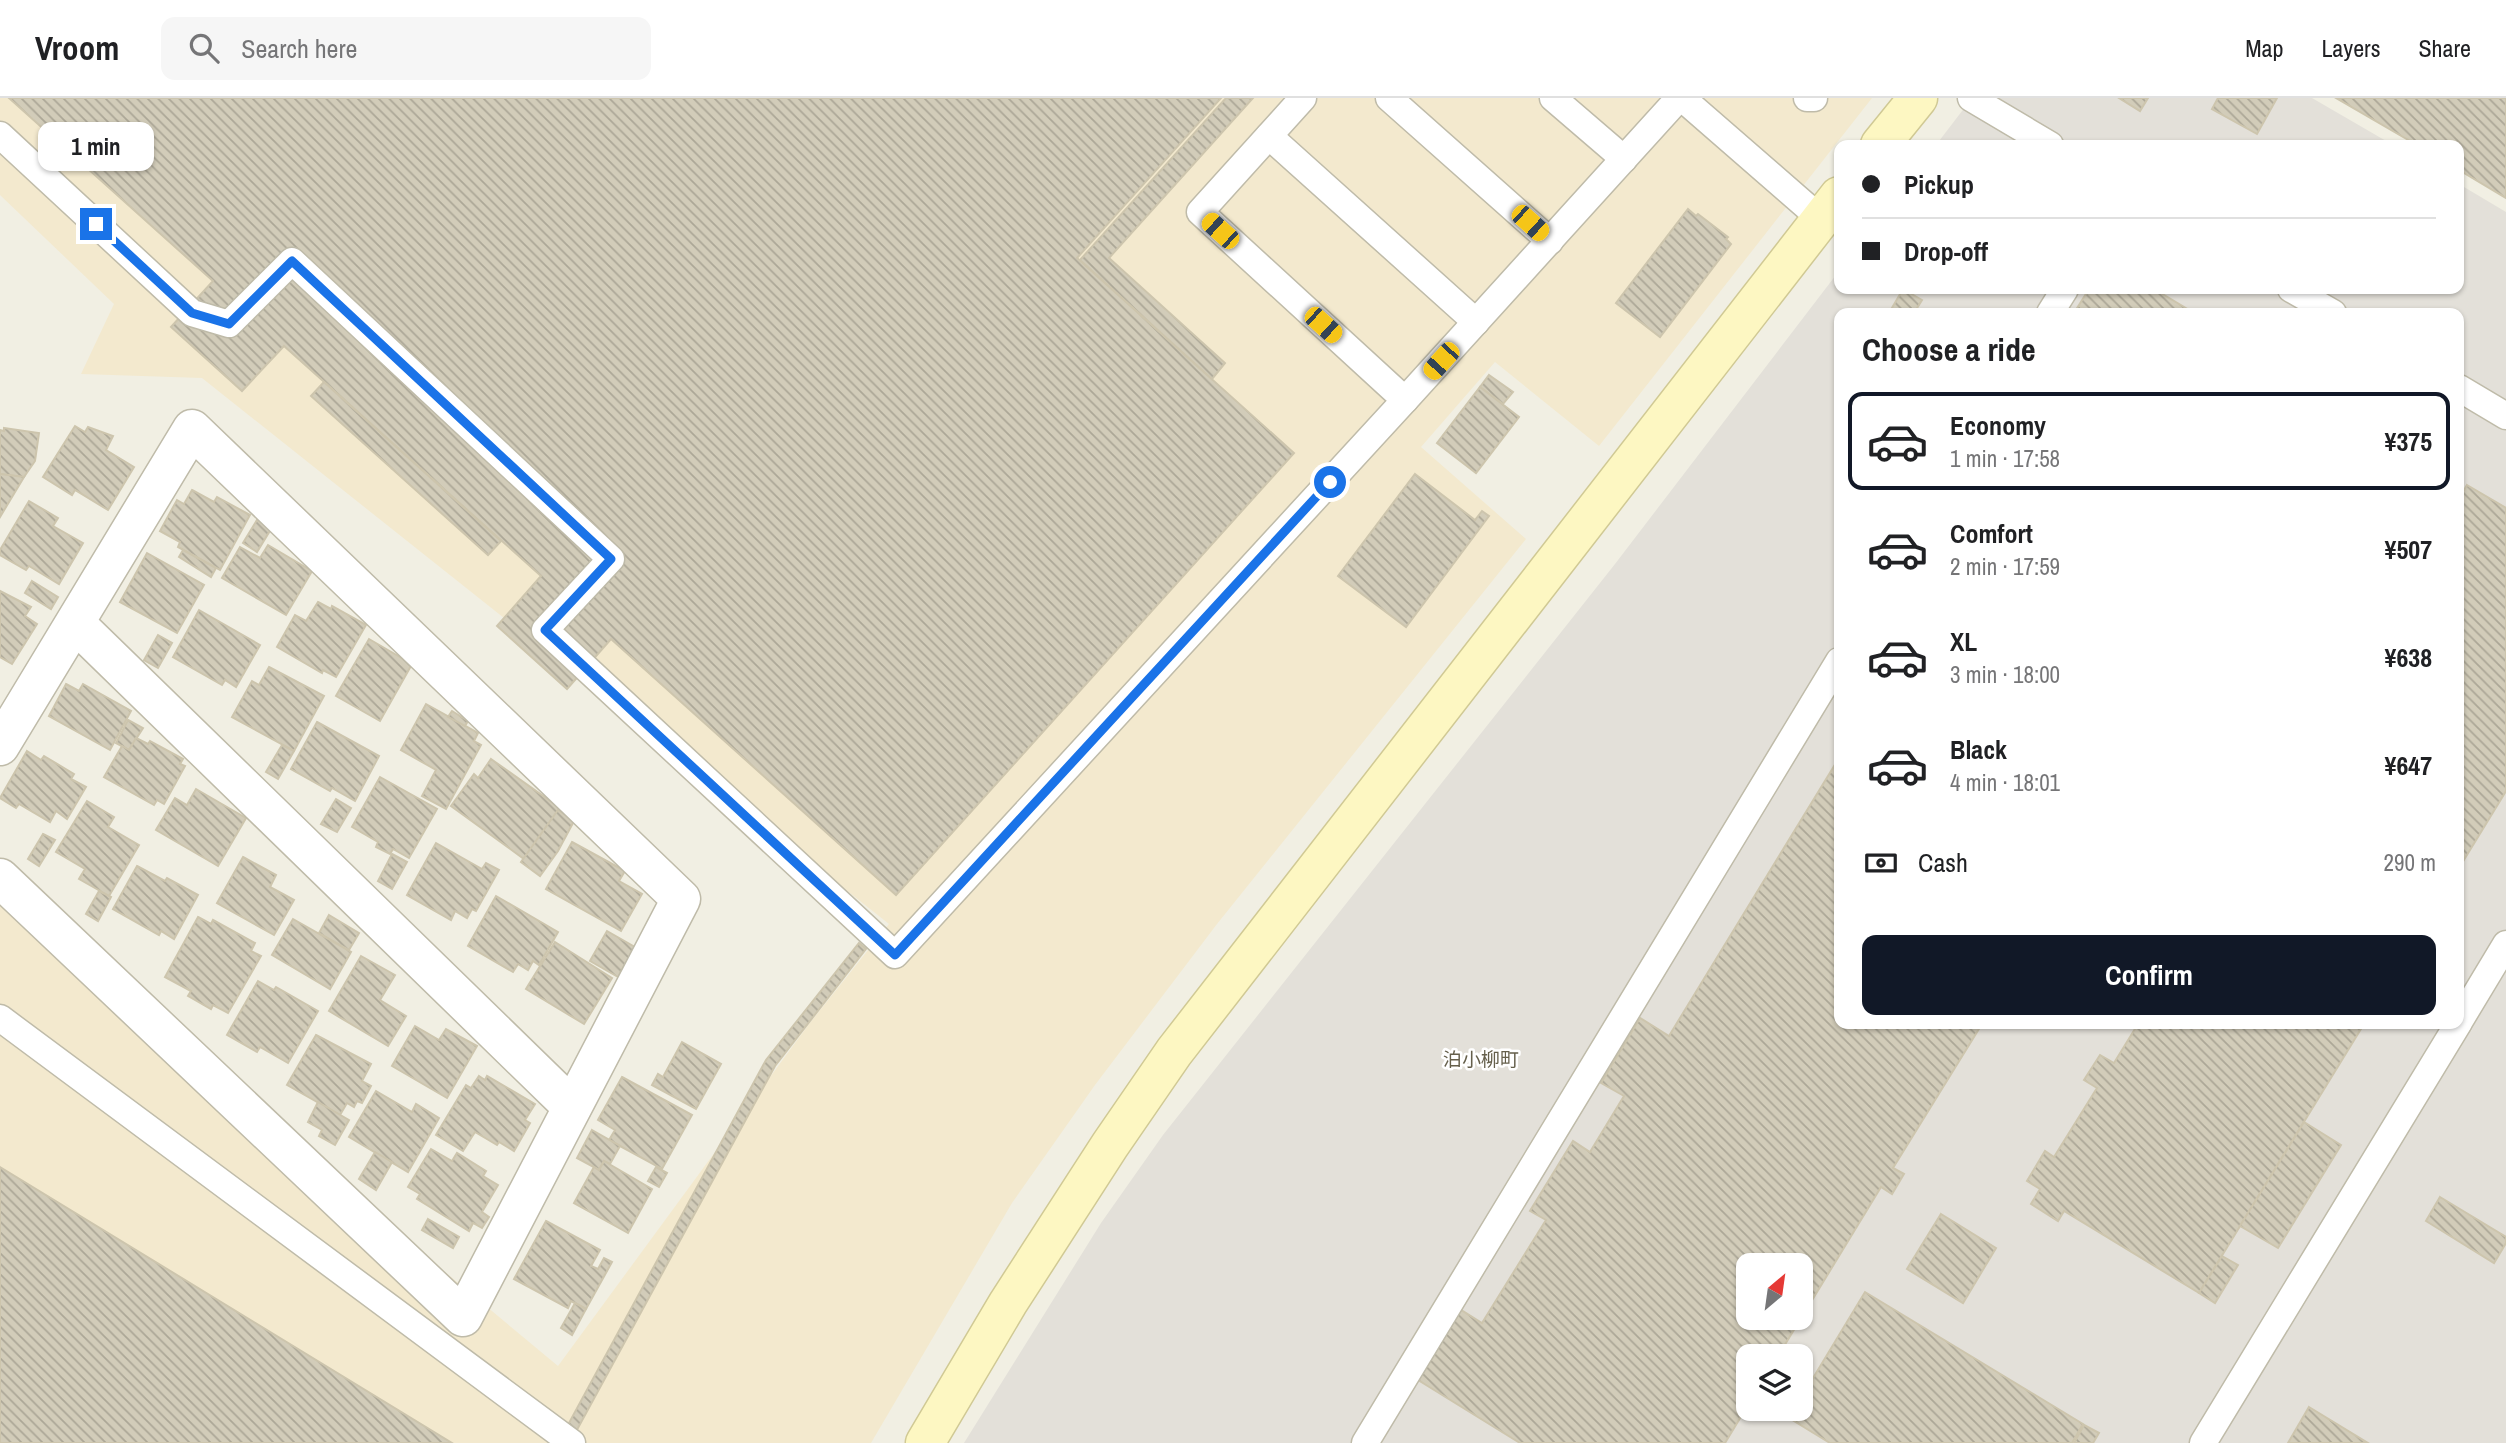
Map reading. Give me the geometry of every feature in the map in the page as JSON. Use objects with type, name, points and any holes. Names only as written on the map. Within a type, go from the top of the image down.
[{"type":"street","points":[[1884,140],[1918,98]]},
{"type":"street","points":[[925,1443],[1008,1303],[1174,1052],[1830,208]]},
{"type":"street","points":[[0,746],[192,429],[681,899],[463,1317],[0,878]]},
{"type":"street","points":[[76,624],[572,1107]]},
{"type":"lane","points":[[1303,98],[1200,212],[1405,400]]},
{"type":"lane","points":[[1389,98],[1550,241]]},
{"type":"lane","points":[[1553,98],[1624,159]]},
{"type":"lane","points":[[0,135],[192,313],[229,324],[292,261],[611,559],[545,630],[895,955],[1681,98],[1830,208]]},
{"type":"lane","points":[[1807,98],[1814,98]]},
{"type":"lane","points":[[1971,98],[2042,140]]},
{"type":"lane","points":[[1269,136],[1476,322]]},
{"type":"lane","points":[[2300,294],[2324,308]]},
{"type":"lane","points":[[2464,391],[2506,416]]},
{"type":"lane","points":[[1365,1443],[1834,669]]},
{"type":"lane","points":[[2464,1014],[2503,956]]},
{"type":"lane","points":[[0,1018],[572,1443]]},
{"type":"lane","points":[[2203,1443],[2454,1029]]},
{"type":"shaded area","points":[[0,98],[1872,98],[1839,140],[1834,140],[1834,146],[1599,446],[1495,362],[1421,447],[1526,539],[1217,924],[1095,1085],[1012,1203],[871,1443],[0,1443],[0,902],[558,1366],[809,1024],[889,924],[202,378],[81,374],[114,304],[0,195]]},
{"type":"shaded area","points":[[1972,98],[2312,98],[2384,140],[1940,140]]},
{"type":"shaded area","points":[[2464,187],[2506,212],[2506,1443],[964,1443],[1101,1223],[1163,1135],[1615,564],[1834,278],[1834,294],[2464,294]]},
{"type":"building","points":[[9,98],[1221,98],[1077,258],[1294,453],[896,895],[611,639],[567,689],[497,626],[541,576],[284,346],[242,391],[171,327],[213,281]]},
{"type":"building","points":[[1226,98],[1253,98],[1109,258],[1225,363],[1212,379],[1080,260]]},
{"type":"building","points":[[2119,98],[2148,98],[2140,111]]},
{"type":"building","points":[[2218,98],[2277,98],[2257,134],[2212,109]]},
{"type":"building","points":[[2336,98],[2506,98],[2506,198],[2464,173],[2464,140],[2408,140]]},
{"type":"building","points":[[1688,209],[1728,237],[1726,239],[1731,244],[1660,337],[1616,303]]},
{"type":"building","points":[[1900,294],[1912,294],[1922,300],[1917,308],[1892,308]]},
{"type":"building","points":[[2086,294],[2162,294],[2186,308],[2077,308]]},
{"type":"building","points":[[1489,375],[1513,392],[1503,404],[1480,387]]},
{"type":"building","points":[[324,382],[501,541],[488,555],[311,396]]},
{"type":"building","points":[[1480,387],[1519,417],[1476,473],[1437,443]]},
{"type":"building","points":[[75,426],[85,432],[88,427],[113,436],[106,450],[134,467],[108,510],[75,490],[72,495],[43,477]]},
{"type":"building","points":[[4,428],[39,433],[35,461],[24,477],[0,474],[0,430],[4,431]]},
{"type":"building","points":[[0,474],[24,477],[0,517]]},
{"type":"building","points":[[1415,474],[1475,520],[1482,511],[1489,516],[1406,627],[1338,576]]},
{"type":"building","points":[[2467,485],[2506,508],[2506,791],[2464,860],[2464,490]]},
{"type":"building","points":[[192,490],[214,502],[217,497],[250,515],[220,570],[178,547],[180,542],[160,531],[177,500],[184,504]]},
{"type":"building","points":[[29,501],[58,518],[53,526],[83,543],[59,584],[29,566],[26,570],[0,555],[0,550]]},
{"type":"building","points":[[257,520],[271,529],[257,552],[243,543]]},
{"type":"building","points":[[268,545],[312,571],[286,615],[222,578],[240,547],[260,558]]},
{"type":"building","points":[[183,550],[216,568],[211,577],[179,557]]},
{"type":"building","points":[[147,553],[204,585],[177,633],[120,602]]},
{"type":"building","points":[[32,581],[58,597],[51,609],[25,593]]},
{"type":"building","points":[[0,591],[31,607],[25,616],[37,624],[12,664],[0,657]]},
{"type":"building","points":[[318,602],[331,609],[332,606],[366,625],[336,677],[323,670],[322,673],[277,647],[295,615],[306,621]]},
{"type":"building","points":[[199,610],[260,645],[236,687],[225,680],[222,685],[173,657]]},
{"type":"building","points":[[158,635],[172,643],[158,668],[144,660]]},
{"type":"building","points":[[369,639],[412,664],[380,721],[336,696]]},
{"type":"building","points":[[269,667],[324,696],[294,751],[232,717],[252,681],[259,685]]},
{"type":"building","points":[[66,684],[79,691],[83,684],[131,711],[110,750],[49,716]]},
{"type":"building","points":[[426,704],[478,733],[474,741],[481,745],[446,809],[422,796],[436,770],[401,750]]},
{"type":"building","points":[[452,711],[468,721],[465,726],[448,717]]},
{"type":"building","points":[[128,720],[143,728],[129,750],[116,743]]},
{"type":"building","points":[[317,722],[379,756],[355,801],[332,788],[330,791],[291,769]]},
{"type":"building","points":[[136,738],[148,744],[150,741],[183,759],[180,764],[185,766],[164,804],[157,800],[154,805],[104,777],[122,746],[129,750]]},
{"type":"building","points":[[282,745],[294,751],[278,779],[266,772]]},
{"type":"building","points":[[27,751],[41,760],[44,756],[74,774],[71,779],[86,787],[67,819],[56,811],[50,822],[19,804],[16,808],[0,798]]},
{"type":"building","points":[[491,759],[560,808],[524,859],[451,806],[474,774],[478,778]]},
{"type":"building","points":[[1834,766],[1834,1029],[1979,1029],[1893,1168],[1904,1174],[1892,1194],[1881,1187],[1813,1299],[1813,1253],[1736,1253],[1736,1330],[1794,1330],[1785,1344],[1736,1344],[1736,1421],[1738,1421],[1725,1443],[1520,1443],[1418,1380],[1461,1310],[1482,1323],[1546,1220],[1530,1211],[1573,1141],[1590,1152],[1624,1096],[1601,1083],[1640,1018],[1669,1036]]},
{"type":"building","points":[[380,777],[437,809],[409,858],[393,849],[390,854],[376,847],[378,842],[352,827]]},
{"type":"building","points":[[196,789],[246,818],[218,866],[156,830],[175,798],[187,805]]},
{"type":"building","points":[[336,799],[351,808],[337,832],[321,824]]},
{"type":"building","points":[[87,801],[114,817],[108,827],[139,845],[109,896],[79,879],[85,869],[56,852]]},
{"type":"building","points":[[558,810],[574,821],[558,851],[540,876],[521,862]]},
{"type":"building","points":[[43,834],[55,840],[39,866],[28,859]]},
{"type":"building","points":[[572,842],[625,871],[619,881],[642,894],[621,931],[546,889]]},
{"type":"building","points":[[436,843],[482,869],[486,863],[499,870],[476,911],[472,909],[467,918],[455,911],[451,920],[407,895]]},
{"type":"building","points":[[392,854],[407,862],[392,889],[378,881]]},
{"type":"building","points":[[243,857],[276,875],[270,887],[294,900],[274,935],[217,903]]},
{"type":"building","points":[[137,866],[198,895],[174,939],[161,931],[159,935],[113,909]]},
{"type":"building","points":[[99,891],[111,897],[98,921],[86,914]]},
{"type":"building","points":[[496,896],[558,932],[539,965],[533,961],[528,970],[518,964],[513,972],[468,946]]},
{"type":"building","points":[[329,915],[359,933],[349,950],[319,933]]},
{"type":"building","points":[[198,917],[211,924],[213,920],[255,943],[251,951],[261,956],[228,1013],[213,1005],[211,1009],[188,996],[191,991],[165,977]]},
{"type":"building","points":[[293,919],[351,952],[330,989],[272,955]]},
{"type":"building","points":[[607,931],[635,947],[618,977],[590,961]]},
{"type":"building","points":[[555,942],[612,978],[584,1024],[526,989]]},
{"type":"building","points":[[859,943],[866,949],[775,1066],[572,1439],[563,1434],[766,1060]]},
{"type":"building","points":[[361,956],[395,975],[380,1000],[406,1016],[388,1046],[329,1011]]},
{"type":"building","points":[[258,981],[274,990],[276,987],[318,1011],[288,1063],[260,1047],[257,1052],[227,1035]]},
{"type":"building","points":[[415,1026],[439,1040],[446,1029],[477,1046],[447,1098],[392,1066]]},
{"type":"building","points":[[2135,1029],[2361,1029],[2199,1293],[2064,1211],[2058,1221],[2031,1204],[2040,1189],[2027,1181],[2045,1151],[2054,1157],[2097,1088],[2084,1080],[2100,1055],[2114,1063]]},
{"type":"building","points":[[316,1035],[371,1064],[362,1081],[371,1086],[362,1103],[357,1101],[354,1107],[347,1103],[340,1115],[287,1085]]},
{"type":"building","points":[[682,1042],[721,1064],[696,1109],[652,1085],[658,1074],[663,1077]]},
{"type":"building","points":[[479,1076],[485,1080],[487,1076],[535,1104],[525,1120],[530,1123],[514,1151],[475,1132],[463,1151],[436,1135],[466,1085],[471,1088]]},
{"type":"building","points":[[622,1077],[692,1115],[662,1169],[609,1140],[615,1130],[598,1120]]},
{"type":"building","points":[[376,1091],[412,1112],[416,1104],[439,1118],[408,1172],[349,1137]]},
{"type":"building","points":[[318,1102],[349,1120],[335,1145],[319,1136],[322,1130],[308,1122]]},
{"type":"building","points":[[2304,1122],[2341,1145],[2278,1248],[2240,1226]]},
{"type":"building","points":[[592,1130],[620,1146],[610,1164],[604,1161],[599,1170],[577,1158]]},
{"type":"building","points":[[431,1149],[452,1161],[457,1153],[486,1171],[483,1176],[498,1185],[482,1212],[489,1217],[482,1228],[473,1223],[469,1231],[417,1199],[420,1194],[408,1187]]},
{"type":"building","points":[[375,1152],[392,1162],[376,1190],[359,1179]]},
{"type":"building","points":[[604,1161],[652,1189],[628,1233],[574,1203],[594,1167],[599,1170]]},
{"type":"building","points":[[0,1167],[452,1443],[0,1443]]},
{"type":"building","points":[[656,1167],[667,1173],[659,1187],[648,1181]]},
{"type":"building","points":[[2440,1197],[2506,1237],[2506,1243],[2494,1263],[2426,1221]]},
{"type":"building","points":[[1941,1214],[1996,1248],[1963,1303],[1907,1269]]},
{"type":"building","points":[[428,1219],[459,1237],[453,1248],[422,1230]]},
{"type":"building","points":[[546,1221],[600,1250],[591,1266],[598,1269],[604,1258],[612,1262],[586,1309],[571,1301],[568,1308],[514,1279]]},
{"type":"building","points":[[2222,1256],[2238,1265],[2215,1303],[2199,1293]]},
{"type":"building","points":[[1865,1292],[2083,1424],[2072,1443],[1830,1443],[1794,1421],[1813,1421],[1813,1378]]},
{"type":"building","points":[[575,1303],[586,1309],[572,1335],[561,1328]]},
{"type":"building","points":[[2309,1407],[2368,1443],[2288,1443]]},
{"type":"building","points":[[2084,1425],[2099,1433],[2093,1443],[2074,1443]]},
{"type":"district","name":"泊小柳町","points":[[1481,1059]]},
{"type":"route","points":[[96,224],[192,313],[229,324],[292,261],[611,559],[545,630],[895,955],[1330,482]]}]
